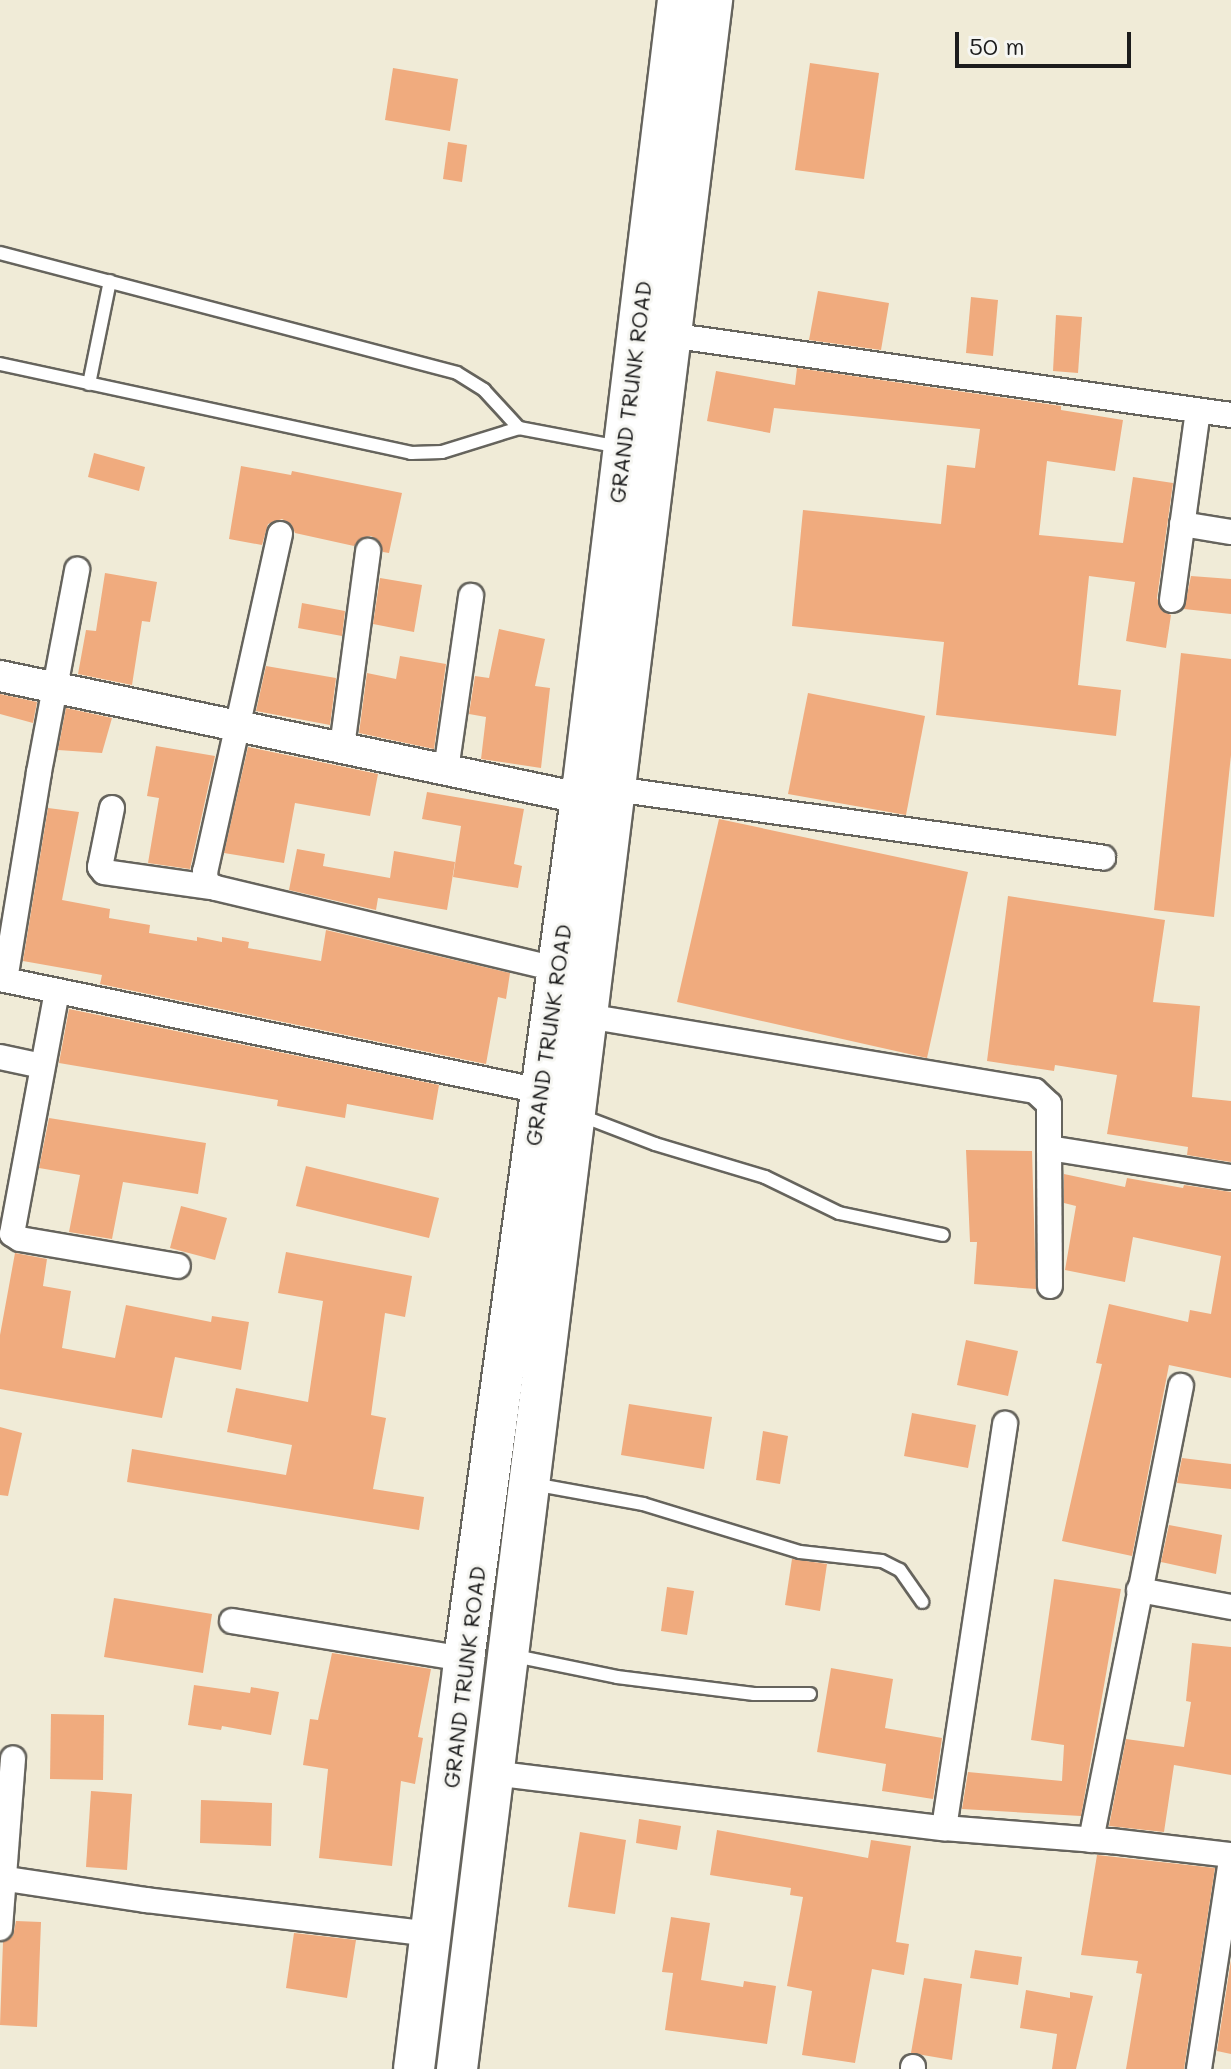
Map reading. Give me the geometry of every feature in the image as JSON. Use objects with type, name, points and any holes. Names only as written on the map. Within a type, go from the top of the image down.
[{"type":"highway","name":"GRAND TRUNK ROAD","points":[[457,2069],[587,1016],[597,794],[623,448],[678,0]]},
{"type":"highway","name":"GRAND TRUNK ROAD","points":[[414,2069],[464,1659],[557,969],[597,794],[669,335],[712,0]]},
{"type":"street","points":[[669,335],[1231,415]]},
{"type":"street","points":[[1172,600],[1198,411]]},
{"type":"street","points":[[1182,524],[1231,532]]},
{"type":"street","points":[[211,887],[206,883],[205,871],[280,534]]},
{"type":"street","points":[[342,747],[368,551]]},
{"type":"street","points":[[77,570],[2,980],[541,1091]]},
{"type":"street","points":[[446,770],[471,596]]},
{"type":"street","points":[[0,676],[446,770],[597,794],[1103,858]]},
{"type":"street","points":[[112,808],[100,867],[104,872],[211,887],[557,969]]},
{"type":"street","points":[[57,991],[12,1234],[20,1239],[178,1266]]},
{"type":"street","points":[[587,1016],[1035,1091],[1049,1104],[1050,1286]]},
{"type":"street","points":[[0,1057],[42,1066]]},
{"type":"street","points":[[1049,1148],[1231,1177]]},
{"type":"street","points":[[1091,1840],[1181,1386]]},
{"type":"street","points":[[944,1828],[1005,1424]]},
{"type":"street","points":[[1139,1590],[1231,1607]]},
{"type":"street","points":[[232,1621],[464,1659]]},
{"type":"street","points":[[0,1928],[13,1758]]},
{"type":"street","points":[[493,1773],[944,1828],[1091,1840],[1231,1858],[1199,2069]]},
{"type":"street","points":[[2,1878],[146,1900],[432,1934]]},
{"type":"lane","points":[[0,253],[457,373],[484,390],[519,428]]},
{"type":"lane","points":[[89,384],[110,281]]},
{"type":"lane","points":[[0,364],[411,453],[442,452],[519,428],[623,448]]},
{"type":"lane","points":[[575,1113],[655,1144],[765,1177],[839,1213],[943,1235]]},
{"type":"lane","points":[[529,1484],[643,1504],[800,1552],[882,1561],[900,1570],[922,1602]]},
{"type":"lane","points":[[508,1654],[617,1677],[754,1694],[810,1694]]},
{"type":"building","points":[[810,63],[879,73],[864,179],[795,170]]},
{"type":"building","points":[[393,68],[458,79],[450,131],[385,120]]},
{"type":"building","points":[[448,142],[467,145],[462,182],[443,179]]},
{"type":"building","points":[[818,291],[889,303],[881,350],[809,340]]},
{"type":"building","points":[[971,297],[998,300],[993,356],[966,353]]},
{"type":"building","points":[[1056,315],[1082,317],[1078,373],[1053,371]]},
{"type":"building","points":[[797,368],[1061,406],[1061,410],[1123,420],[1115,471],[1047,461],[1039,535],[1123,543],[1133,477],[1173,483],[1157,598],[1162,611],[1171,615],[1166,648],[1126,641],[1135,582],[1089,576],[1078,685],[1121,690],[1116,736],[936,715],[944,642],[792,626],[803,510],[941,524],[947,465],[975,468],[980,429],[774,408],[770,433],[707,421],[716,371],[795,385]]},
{"type":"building","points":[[94,453],[145,467],[139,491],[88,477]]},
{"type":"building","points":[[241,466],[291,475],[292,471],[402,493],[389,553],[383,552],[378,540],[371,536],[362,538],[354,546],[295,533],[291,524],[282,519],[268,524],[262,545],[229,539]]},
{"type":"building","points":[[105,573],[157,582],[150,622],[142,621],[132,685],[78,674],[86,630],[96,631]]},
{"type":"building","points":[[1191,576],[1231,579],[1231,614],[1184,609]]},
{"type":"building","points":[[380,578],[422,585],[414,632],[373,624]]},
{"type":"building","points":[[302,603],[345,611],[342,636],[298,628]]},
{"type":"building","points":[[499,629],[545,639],[535,686],[550,688],[541,768],[481,759],[486,717],[469,714],[475,676],[489,678]]},
{"type":"building","points":[[1181,653],[1231,659],[1231,755],[1214,917],[1154,910]]},
{"type":"building","points":[[400,656],[446,664],[434,749],[359,733],[367,673],[396,679]]},
{"type":"building","points":[[266,666],[336,678],[330,725],[256,711]]},
{"type":"building","points":[[808,693],[925,716],[906,815],[788,794]]},
{"type":"building","points":[[0,694],[37,702],[33,723],[0,714]]},
{"type":"building","points":[[66,708],[112,718],[102,753],[58,750]]},
{"type":"building","points":[[156,746],[215,756],[190,869],[148,863],[159,798],[147,796]]},
{"type":"building","points":[[248,747],[378,774],[370,816],[295,803],[284,863],[224,853]]},
{"type":"building","points":[[427,792],[524,809],[514,864],[522,866],[518,888],[453,877],[461,826],[422,819]]},
{"type":"building","points":[[48,808],[79,812],[62,900],[110,909],[109,918],[150,925],[149,933],[197,941],[197,937],[222,942],[222,937],[249,942],[248,948],[321,961],[326,930],[510,973],[506,999],[498,997],[486,1064],[100,984],[102,975],[23,961]]},
{"type":"building","points":[[719,819],[968,872],[927,1058],[677,1002]]},
{"type":"building","points":[[297,849],[325,854],[323,866],[390,878],[394,851],[455,862],[447,910],[378,898],[376,910],[289,890]]},
{"type":"building","points":[[1008,896],[1165,920],[1153,1002],[1200,1006],[1192,1097],[1231,1101],[1231,1162],[1187,1155],[1188,1147],[1107,1134],[1117,1075],[1055,1065],[1054,1071],[987,1061]]},
{"type":"building","points":[[69,1009],[439,1085],[433,1120],[347,1104],[345,1118],[277,1106],[278,1100],[59,1063]]},
{"type":"building","points":[[49,1118],[206,1143],[198,1194],[123,1182],[112,1239],[69,1232],[80,1175],[39,1168]]},
{"type":"building","points":[[966,1150],[1032,1151],[1036,1289],[974,1284],[977,1242],[970,1242]]},
{"type":"building","points":[[306,1166],[439,1198],[429,1238],[296,1206]]},
{"type":"building","points":[[1064,1174],[1125,1187],[1127,1178],[1183,1188],[1184,1185],[1231,1192],[1231,1378],[1169,1365],[1132,1556],[1062,1541],[1102,1364],[1096,1363],[1109,1304],[1188,1322],[1190,1310],[1211,1314],[1221,1256],[1133,1237],[1125,1282],[1065,1270],[1076,1206],[1064,1203]]},
{"type":"building","points":[[181,1206],[227,1218],[215,1260],[170,1248]]},
{"type":"building","points":[[286,1252],[412,1276],[405,1317],[385,1313],[371,1415],[386,1418],[373,1489],[424,1497],[419,1530],[127,1482],[132,1449],[286,1475],[292,1445],[227,1432],[236,1388],[308,1402],[323,1301],[278,1293]]},
{"type":"building","points":[[15,1253],[47,1259],[43,1286],[71,1291],[62,1348],[115,1358],[126,1305],[211,1322],[212,1316],[249,1322],[241,1370],[175,1357],[162,1418],[0,1389],[0,1335]]},
{"type":"building","points":[[966,1340],[1018,1351],[1008,1396],[957,1385]]},
{"type":"building","points":[[629,1404],[712,1417],[704,1469],[621,1455]]},
{"type":"building","points":[[912,1413],[976,1425],[968,1468],[904,1456]]},
{"type":"building","points":[[0,1427],[22,1433],[8,1496],[0,1495]]},
{"type":"building","points":[[763,1431],[788,1436],[780,1484],[756,1480]]},
{"type":"building","points":[[1182,1458],[1231,1464],[1231,1489],[1177,1483]]},
{"type":"building","points":[[1169,1525],[1222,1535],[1216,1574],[1161,1562]]},
{"type":"building","points":[[792,1559],[827,1564],[820,1611],[785,1605]]},
{"type":"building","points":[[1054,1579],[1121,1589],[1081,1816],[962,1809],[968,1772],[1062,1781],[1064,1745],[1031,1740]]},
{"type":"building","points":[[667,1587],[694,1591],[687,1635],[661,1631]]},
{"type":"building","points":[[114,1598],[212,1614],[203,1673],[104,1657]]},
{"type":"building","points":[[1192,1643],[1231,1647],[1231,1775],[1174,1765],[1164,1832],[1109,1826],[1126,1739],[1184,1747],[1191,1702],[1186,1701]]},
{"type":"building","points":[[332,1653],[431,1669],[418,1737],[423,1738],[415,1784],[401,1781],[392,1866],[319,1858],[328,1769],[303,1765],[310,1719],[318,1720]]},
{"type":"building","points":[[831,1668],[893,1679],[885,1728],[942,1738],[933,1799],[882,1791],[886,1764],[817,1752]]},
{"type":"building","points":[[194,1685],[250,1693],[251,1687],[279,1692],[271,1735],[222,1726],[221,1730],[188,1725]]},
{"type":"building","points":[[51,1714],[104,1715],[103,1780],[50,1779]]},
{"type":"building","points":[[91,1791],[132,1794],[127,1870],[86,1867]]},
{"type":"building","points":[[201,1800],[272,1803],[271,1846],[200,1843]]},
{"type":"building","points":[[639,1819],[681,1826],[677,1850],[636,1843]]},
{"type":"building","points":[[717,1830],[868,1858],[871,1840],[911,1846],[896,1942],[909,1944],[904,1975],[872,1969],[855,2063],[802,2055],[812,1991],[787,1986],[803,1897],[790,1895],[791,1888],[710,1875]]},
{"type":"building","points":[[580,1832],[626,1840],[615,1914],[568,1907]]},
{"type":"building","points":[[1097,1855],[1215,1868],[1184,2069],[1126,2069],[1142,1974],[1136,1973],[1138,1961],[1081,1955]]},
{"type":"building","points":[[671,1917],[710,1923],[701,1980],[743,1987],[744,1981],[776,1986],[767,2044],[665,2030],[673,1973],[662,1972]]},
{"type":"building","points":[[16,1921],[41,1922],[37,2027],[0,2025],[3,1942],[13,1936]]},
{"type":"building","points":[[294,1933],[356,1940],[347,1998],[286,1988]]},
{"type":"building","points":[[975,1950],[1022,1957],[1018,1985],[970,1978]]},
{"type":"building","points":[[1231,1960],[1231,2054],[1217,2051]]},
{"type":"building","points":[[924,1978],[962,1984],[952,2060],[911,2053]]},
{"type":"building","points":[[1026,1990],[1070,1998],[1070,1992],[1093,1996],[1076,2069],[1052,2069],[1057,2034],[1020,2028]]}]
